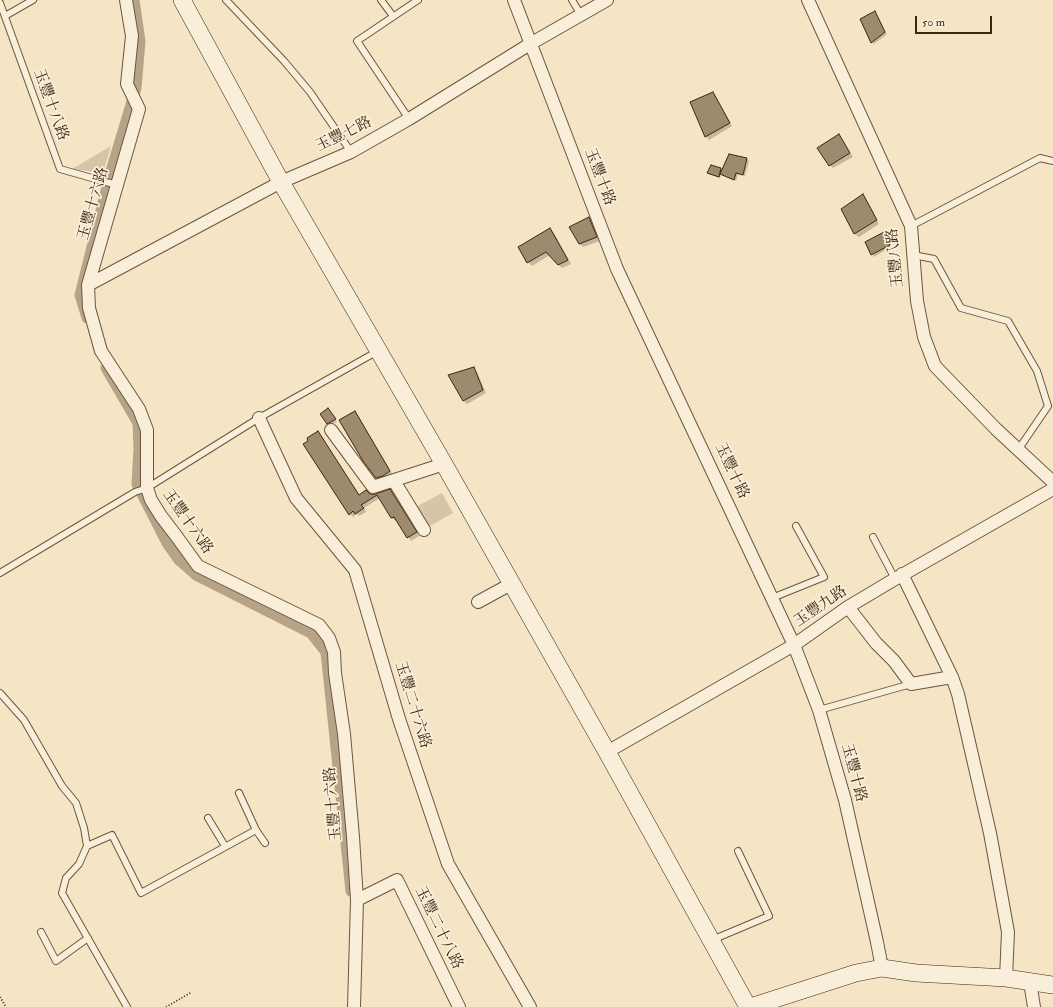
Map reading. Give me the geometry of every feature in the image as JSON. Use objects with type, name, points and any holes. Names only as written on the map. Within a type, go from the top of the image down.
[{"type":"main road","points":[[182,0],[281,182],[444,464],[749,1007],[856,973],[882,968],[916,973],[1006,978],[1053,985]]},
{"type":"street","name":"玉豐十六路","points":[[126,0],[132,36],[128,84],[139,109],[112,183],[88,284],[89,308],[102,351],[139,409],[147,430],[142,490],[151,500],[198,566],[319,625],[329,638],[334,652],[335,673],[344,734],[357,900],[354,1007]]},
{"type":"street","name":"玉豐十路","points":[[514,0],[617,269],[794,645],[819,710],[845,800],[882,968]]},
{"type":"street","name":"玉豐七路","points":[[88,284],[281,182],[351,152],[409,119],[530,44],[607,0]]},
{"type":"street","name":"玉豐八路","points":[[808,0],[911,226],[917,301],[924,337],[936,366],[996,429],[1053,482]]},
{"type":"street","name":"玉豐二十六路","points":[[259,418],[296,498],[355,570],[399,719],[448,864],[530,1007]]},
{"type":"street","points":[[331,430],[373,487],[394,482],[444,464]]},
{"type":"street","points":[[394,482],[424,530]]},
{"type":"street","name":"玉豐九路","points":[[607,752],[794,645],[848,607],[898,576],[1053,489]]},
{"type":"street","points":[[898,576],[952,677],[958,694],[990,833],[1008,932],[1006,978]]},
{"type":"street","points":[[478,602],[511,584]]},
{"type":"street","points":[[848,607],[876,643],[894,661],[911,684],[952,677]]},
{"type":"street","name":"玉豐二十八路","points":[[357,900],[397,880],[459,1007]]},
{"type":"street","points":[[1030,982],[1034,1007]]},
{"type":"lane","points":[[5,16],[33,0]]},
{"type":"lane","points":[[226,0],[284,61],[310,92],[351,152]]},
{"type":"lane","points":[[381,0],[393,16]]},
{"type":"lane","points":[[409,119],[357,41],[418,0]]},
{"type":"lane","points":[[572,0],[581,15]]},
{"type":"lane","name":"玉豐十八路","points":[[0,3],[60,169],[112,183]]},
{"type":"lane","points":[[911,226],[1040,158],[1053,161]]},
{"type":"lane","points":[[913,255],[934,258],[961,308],[1008,321],[1037,371],[1048,406],[1018,450]]},
{"type":"lane","points":[[0,573],[142,490],[259,418],[379,351]]},
{"type":"lane","points":[[772,598],[824,577],[796,526]]},
{"type":"lane","points":[[873,537],[898,576]]},
{"type":"lane","points":[[819,710],[911,684]]},
{"type":"lane","points":[[0,693],[24,720],[62,786],[76,803],[84,828],[87,846],[79,864],[66,878],[62,893],[127,1007]]},
{"type":"lane","points":[[239,793],[256,830],[265,844]]},
{"type":"lane","points":[[208,818],[225,846]]},
{"type":"lane","points":[[87,846],[112,835],[141,893],[256,830]]},
{"type":"lane","points":[[712,940],[769,916],[738,850]]},
{"type":"lane","points":[[41,932],[56,961],[88,938]]},
{"type":"path","points":[[166,1007],[192,992]]},
{"type":"path","points":[[0,997],[6,1007]]},
{"type":"shaded area","points":[[111,146],[103,173],[72,169]]},
{"type":"shaded area","points":[[442,493],[453,513],[428,527],[416,507]]},
{"type":"building","points":[[875,11],[885,32],[871,43],[860,19]]},
{"type":"building","points":[[713,92],[730,123],[705,137],[690,102]]},
{"type":"building","points":[[839,134],[850,153],[829,166],[817,148]]},
{"type":"building","points":[[729,154],[747,158],[743,175],[736,173],[734,180],[720,174]]},
{"type":"building","points":[[711,165],[721,168],[719,177],[707,173]]},
{"type":"building","points":[[863,194],[877,220],[854,234],[841,209]]},
{"type":"building","points":[[589,217],[597,237],[579,244],[569,227]]},
{"type":"building","points":[[550,228],[568,260],[558,265],[546,252],[527,263],[518,247]]},
{"type":"building","points":[[884,232],[890,245],[871,255],[865,242]]},
{"type":"building","points":[[474,367],[483,390],[463,401],[448,375]]},
{"type":"building","points":[[328,408],[336,419],[327,424],[320,414]]},
{"type":"building","points":[[355,411],[390,471],[383,476],[376,478],[363,461],[339,420]]},
{"type":"building","points":[[318,431],[359,495],[366,490],[370,494],[375,494],[390,489],[417,532],[407,538],[394,517],[391,518],[377,495],[361,505],[364,508],[355,514],[353,511],[349,515],[303,444],[308,441],[307,438]]},
{"type":"waterway","points":[[87,318],[80,295],[111,171],[136,88],[140,41],[134,0]]},
{"type":"waterway","points":[[106,368],[138,423],[139,449],[137,484],[167,543],[179,560],[196,575],[311,633],[326,652],[351,891]]}]
